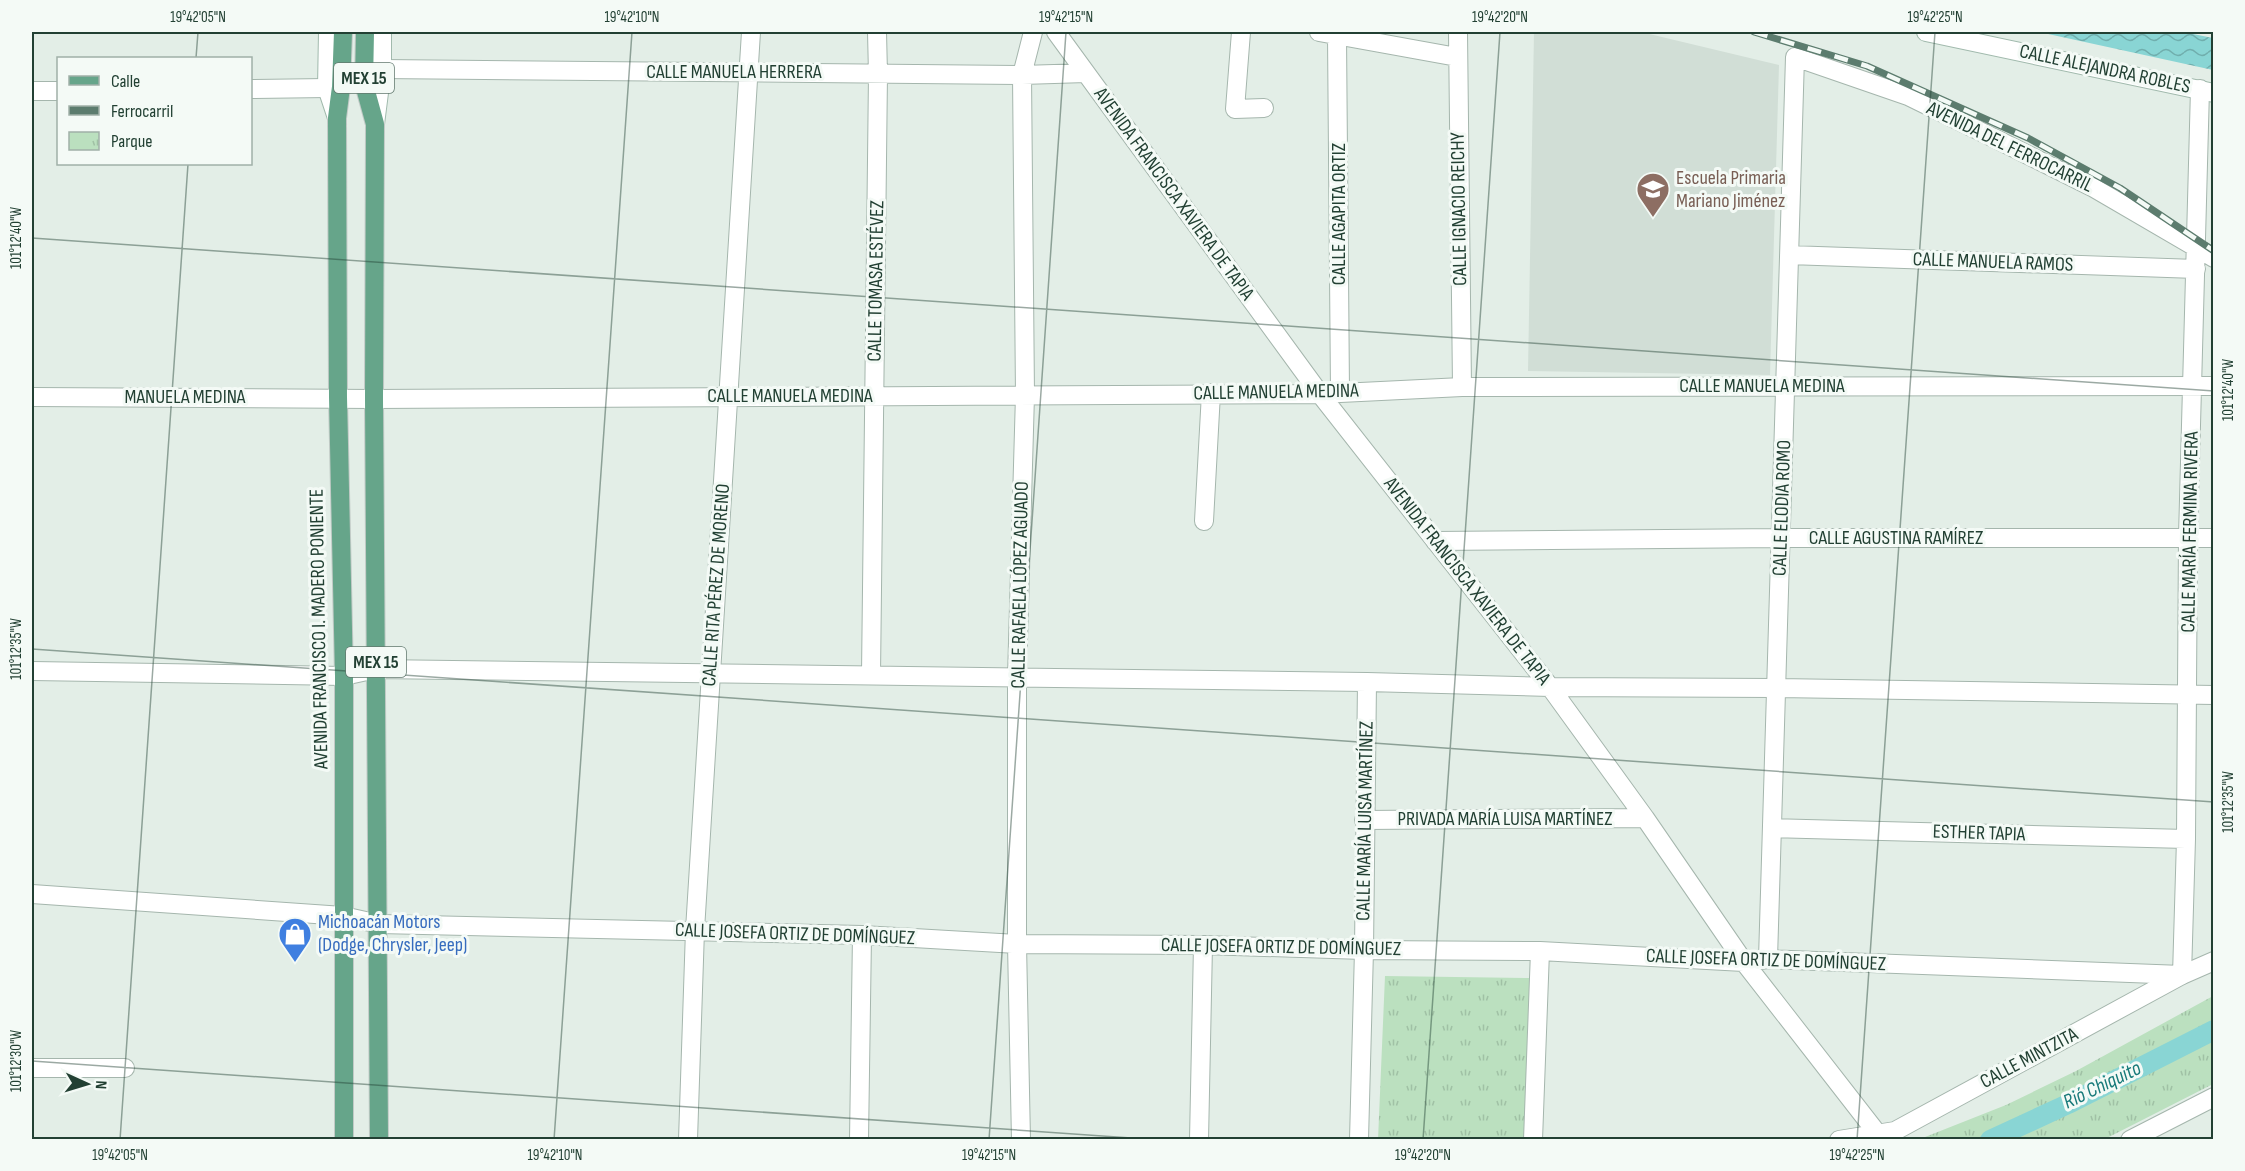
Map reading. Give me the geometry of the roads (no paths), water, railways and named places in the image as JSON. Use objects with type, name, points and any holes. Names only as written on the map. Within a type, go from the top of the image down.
[{"type":"main road","name":"AVENIDA FRANCISCO I. MADERO PONIENTE","points":[[343,32],[341,87],[337,118],[338,398],[344,676],[344,1140]]},
{"type":"main road","name":"MEX 15","points":[[365,32],[364,84],[375,124],[374,399],[379,1140]]},
{"type":"street","name":"AVENIDA FRANCISCO I. MADERO PONIENTE","points":[[328,32],[327,88],[337,118]]},
{"type":"street","points":[[375,124],[382,69],[382,32]]},
{"type":"street","name":"CALLE RITA PÉREZ DE MORENO","points":[[687,1140],[695,930],[751,32]]},
{"type":"street","name":"CALLE TOMASA ESTÉVEZ","points":[[871,675],[877,32]]},
{"type":"street","name":"CALLE RAFAELA LÓPEZ AGUADO","points":[[1021,1140],[1017,944],[1017,677],[1025,395],[1022,75],[1033,32]]},
{"type":"street","name":"AVENIDA FRANCISCA XAVIERA DE TAPIA","points":[[1056,32],[1320,394],[1550,687],[1645,818],[1744,962],[1877,1132]]},
{"type":"street","points":[[1241,32],[1235,109],[1264,108]]},
{"type":"street","points":[[1319,32],[1457,57]]},
{"type":"street","name":"CALLE IGNACIO REICHY","points":[[1458,32],[1462,387]]},
{"type":"street","name":"CALLE ALEJANDRA ROBLES","points":[[1926,32],[2207,91]]},
{"type":"street","name":"CALLE AGAPITA ORTIZ","points":[[1337,36],[1340,392]]},
{"type":"street","name":"AVENIDA DEL FERROCARRIL","points":[[1795,57],[1908,96],[2094,188],[2214,258]]},
{"type":"street","name":"CALLE ELODIA ROMO","points":[[1768,959],[1795,57]]},
{"type":"street","name":"CALLE MANUELA HERRERA","points":[[382,69],[1022,75],[1086,73]]},
{"type":"street","points":[[252,89],[327,88]]},
{"type":"street","points":[[32,91],[57,90]]},
{"type":"street","name":"CALLE MARÍA FERMINA RIVERA","points":[[2182,975],[2186,839],[2188,537],[2196,247],[2207,91]]},
{"type":"street","points":[[2197,214],[2214,225]]},
{"type":"street","name":"CALLE MANUELA RAMOS","points":[[1790,255],[2196,269]]},
{"type":"street","name":"CALLE MANUELA MEDINA","points":[[338,398],[1320,394],[1462,387],[2214,386]]},
{"type":"street","points":[[1204,521],[1211,393]]},
{"type":"street","name":"MANUELA MEDINA","points":[[32,397],[338,398]]},
{"type":"street","name":"CALLE AGUSTINA RAMÍREZ","points":[[1435,541],[2214,538]]},
{"type":"street","points":[[32,671],[344,676],[376,669],[2214,695]]},
{"type":"street","name":"CALLE MARÍA LUISA MARTÍNEZ","points":[[1359,1140],[1367,682]]},
{"type":"street","name":"PRIVADA MARÍA LUISA MARTÍNEZ","points":[[1364,820],[1645,818]]},
{"type":"street","name":"ESTHER TAPIA","points":[[1772,828],[2186,839]]},
{"type":"street","name":"CALLE JOSEFA ORTIZ DE DOMÍNGUEZ","points":[[32,894],[343,916],[379,924],[862,935],[1017,944],[1540,951],[1744,962],[1768,959],[2182,975]]},
{"type":"street","points":[[859,1140],[862,935]]},
{"type":"street","points":[[1199,1140],[1203,945]]},
{"type":"street","points":[[1533,1140],[1540,951]]},
{"type":"street","name":"CALLE MINTZITA","points":[[1839,1140],[1877,1132],[1895,1131],[2182,975],[2214,961]]},
{"type":"street","points":[[32,1068],[126,1068]]},
{"type":"street","points":[[2130,1140],[2214,1097]]},
{"type":"water","points":[[2039,32],[2183,32],[2213,38],[2213,70]]},
{"type":"waterway","name":"Rió Chiquito","points":[[1990,1140],[2068,1104],[2214,1030]]},
{"type":"railway","points":[[1754,32],[1867,66],[2028,138],[2120,188],[2214,251]]},
{"type":"place","name":"Escuela Primaria Mariano Jiménez","points":[[1653,218]]},
{"type":"place","name":"Michoacán Motors (Dodge, Chrysler, Jeep)","points":[[295,963]]}]
